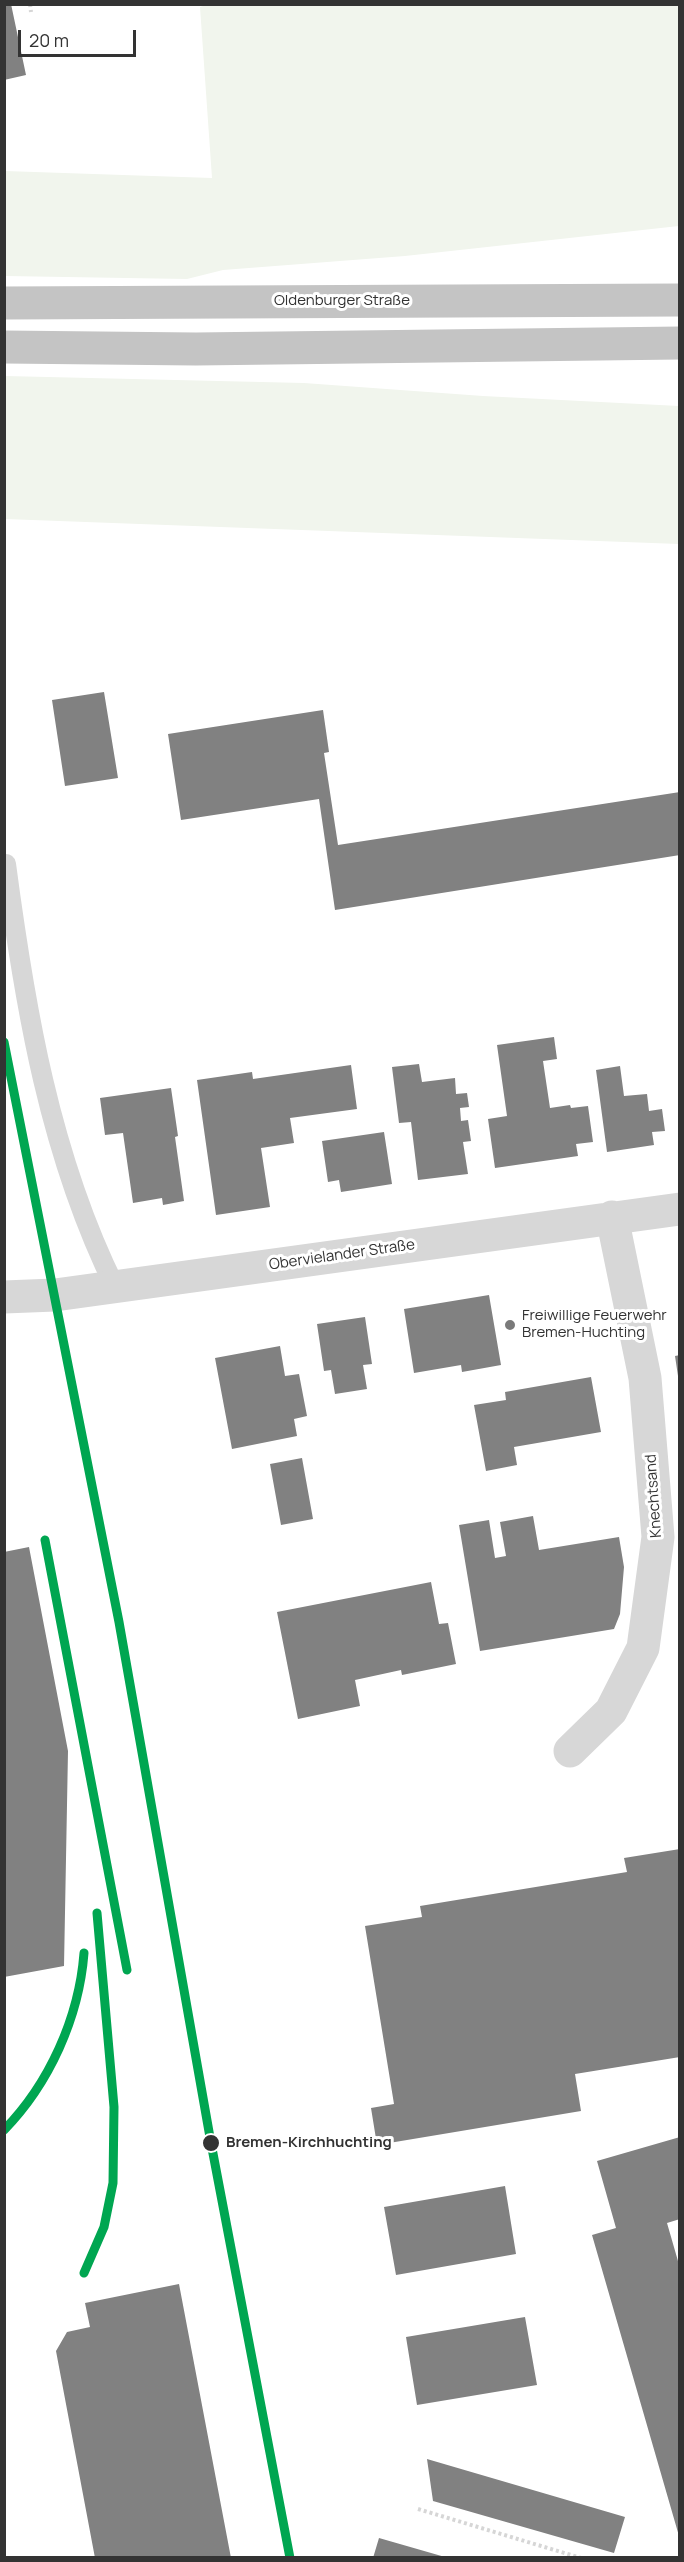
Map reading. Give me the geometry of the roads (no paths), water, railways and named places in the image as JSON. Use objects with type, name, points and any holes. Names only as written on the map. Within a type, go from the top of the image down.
[{"type":"highway","name":"Oldenburger Straße","points":[[4,303],[675,297]]},
{"type":"highway","points":[[4,346],[196,349],[680,343]]},
{"type":"street","name":"Obervielander Straße","points":[[4,1297],[55,1296],[680,1209]]},
{"type":"street","name":"Knechtsand","points":[[570,1751],[612,1711],[643,1648],[658,1537],[645,1378],[612,1217]]},
{"type":"lane","points":[[6,864],[30,1025],[46,1089],[70,1175],[92,1241],[115,1287]]},
{"type":"place","name":"Freiwillige Feuerwehr Bremen-Huchting","points":[[510,1325]]},
{"type":"place","name":"Bremen-Kirchhuchting","points":[[211,2143]]}]
